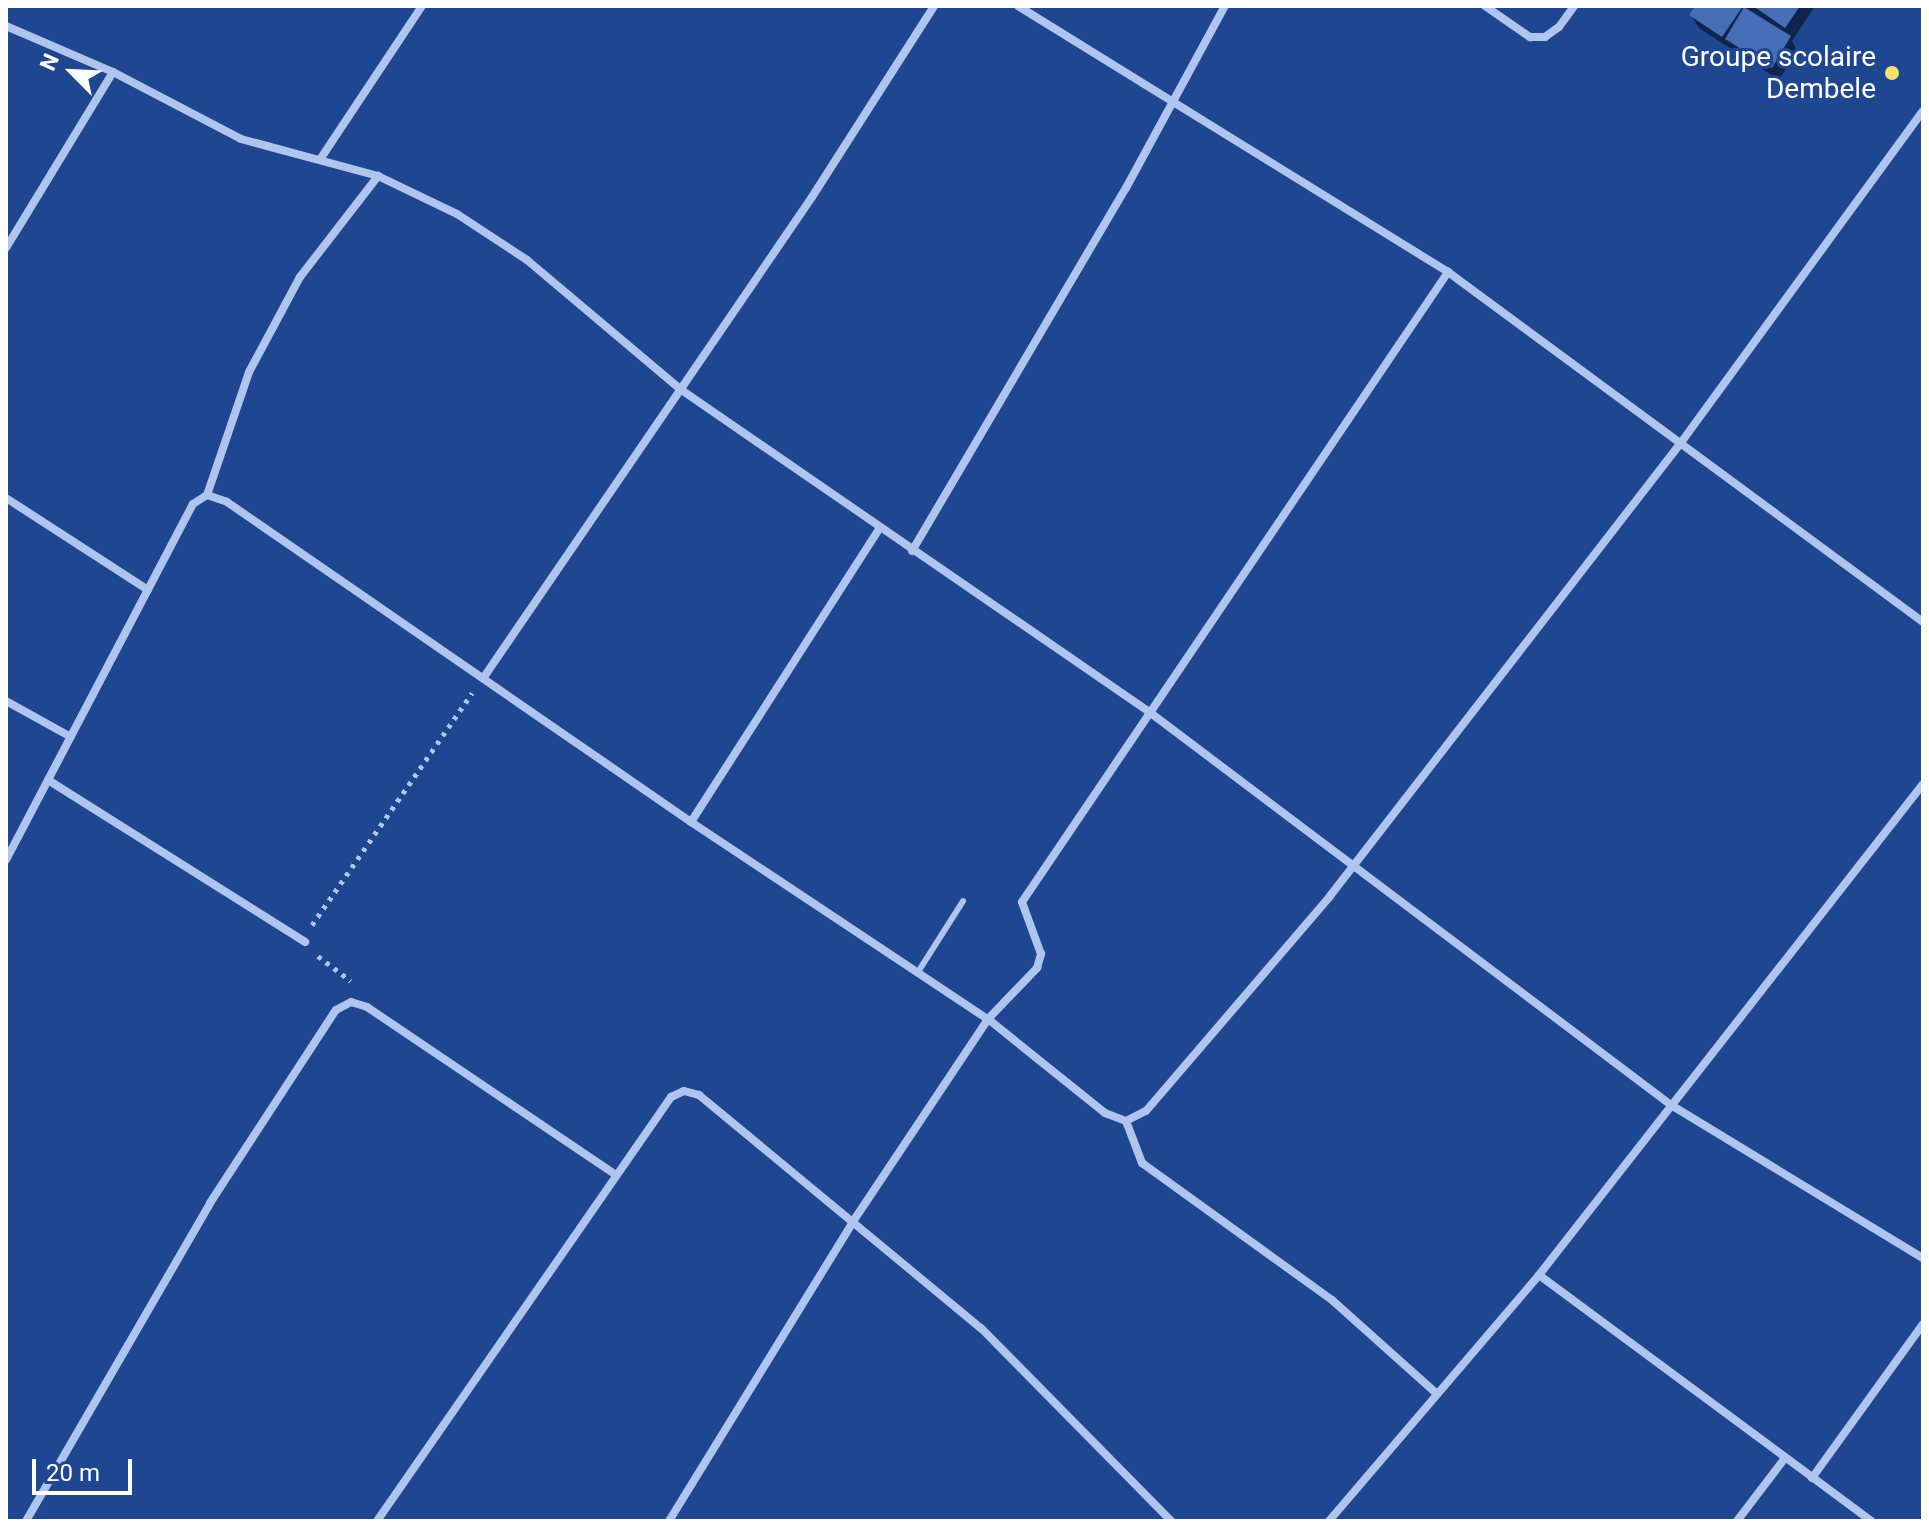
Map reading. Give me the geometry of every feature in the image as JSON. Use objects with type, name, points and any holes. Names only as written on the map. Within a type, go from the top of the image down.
[{"type":"street","points":[[321,158],[422,6]]},
{"type":"street","points":[[484,677],[934,6]]},
{"type":"street","points":[[1018,6],[1171,104],[1448,272],[1923,622]]},
{"type":"street","points":[[912,551],[1225,6]]},
{"type":"street","points":[[1485,6],[1530,37],[1545,37],[1574,6]]},
{"type":"street","points":[[6,26],[113,72],[241,139],[321,158],[378,176],[457,214],[527,260],[680,389],[879,529],[1148,711],[1671,1105],[1923,1258]]},
{"type":"street","points":[[6,248],[113,72]]},
{"type":"street","points":[[207,495],[227,502],[691,822],[988,1019],[1105,1113],[1126,1121],[1146,1111],[1354,865],[1680,444],[1923,111]]},
{"type":"street","points":[[6,860],[193,504],[207,495],[249,372],[286,304],[378,176]]},
{"type":"street","points":[[669,1521],[854,1220],[988,1019],[1024,984],[1041,954],[1022,902],[1148,711],[1448,272]]},
{"type":"street","points":[[6,498],[148,590]]},
{"type":"street","points":[[691,822],[879,529]]},
{"type":"street","points":[[6,701],[71,737]]},
{"type":"street","points":[[48,780],[305,942]]},
{"type":"street","points":[[1329,1521],[1539,1275],[1923,784]]},
{"type":"street","points":[[26,1521],[210,1203],[336,1010],[351,1002],[367,1007],[616,1175]]},
{"type":"street","points":[[377,1521],[671,1097],[684,1091],[699,1095],[981,1328],[1171,1521]]},
{"type":"street","points":[[1126,1121],[1142,1163],[1332,1300],[1437,1394]]},
{"type":"street","points":[[1539,1275],[1871,1521]]},
{"type":"street","points":[[1812,1478],[1923,1324]]},
{"type":"street","points":[[1737,1521],[1785,1458]]},
{"type":"lane","points":[[918,972],[963,901]]},
{"type":"path","points":[[351,1002],[353,986],[348,977],[305,942],[424,756],[484,677]]},
{"type":"building","points":[[1695,6],[1743,6],[1722,37],[1689,15]]},
{"type":"building","points":[[1753,6],[1800,6],[1785,28]]},
{"type":"building","points":[[1744,7],[1791,36],[1772,68],[1725,39]]},
{"type":"place","name":"Groupe scolaire Dembele","points":[[1892,73]]}]
